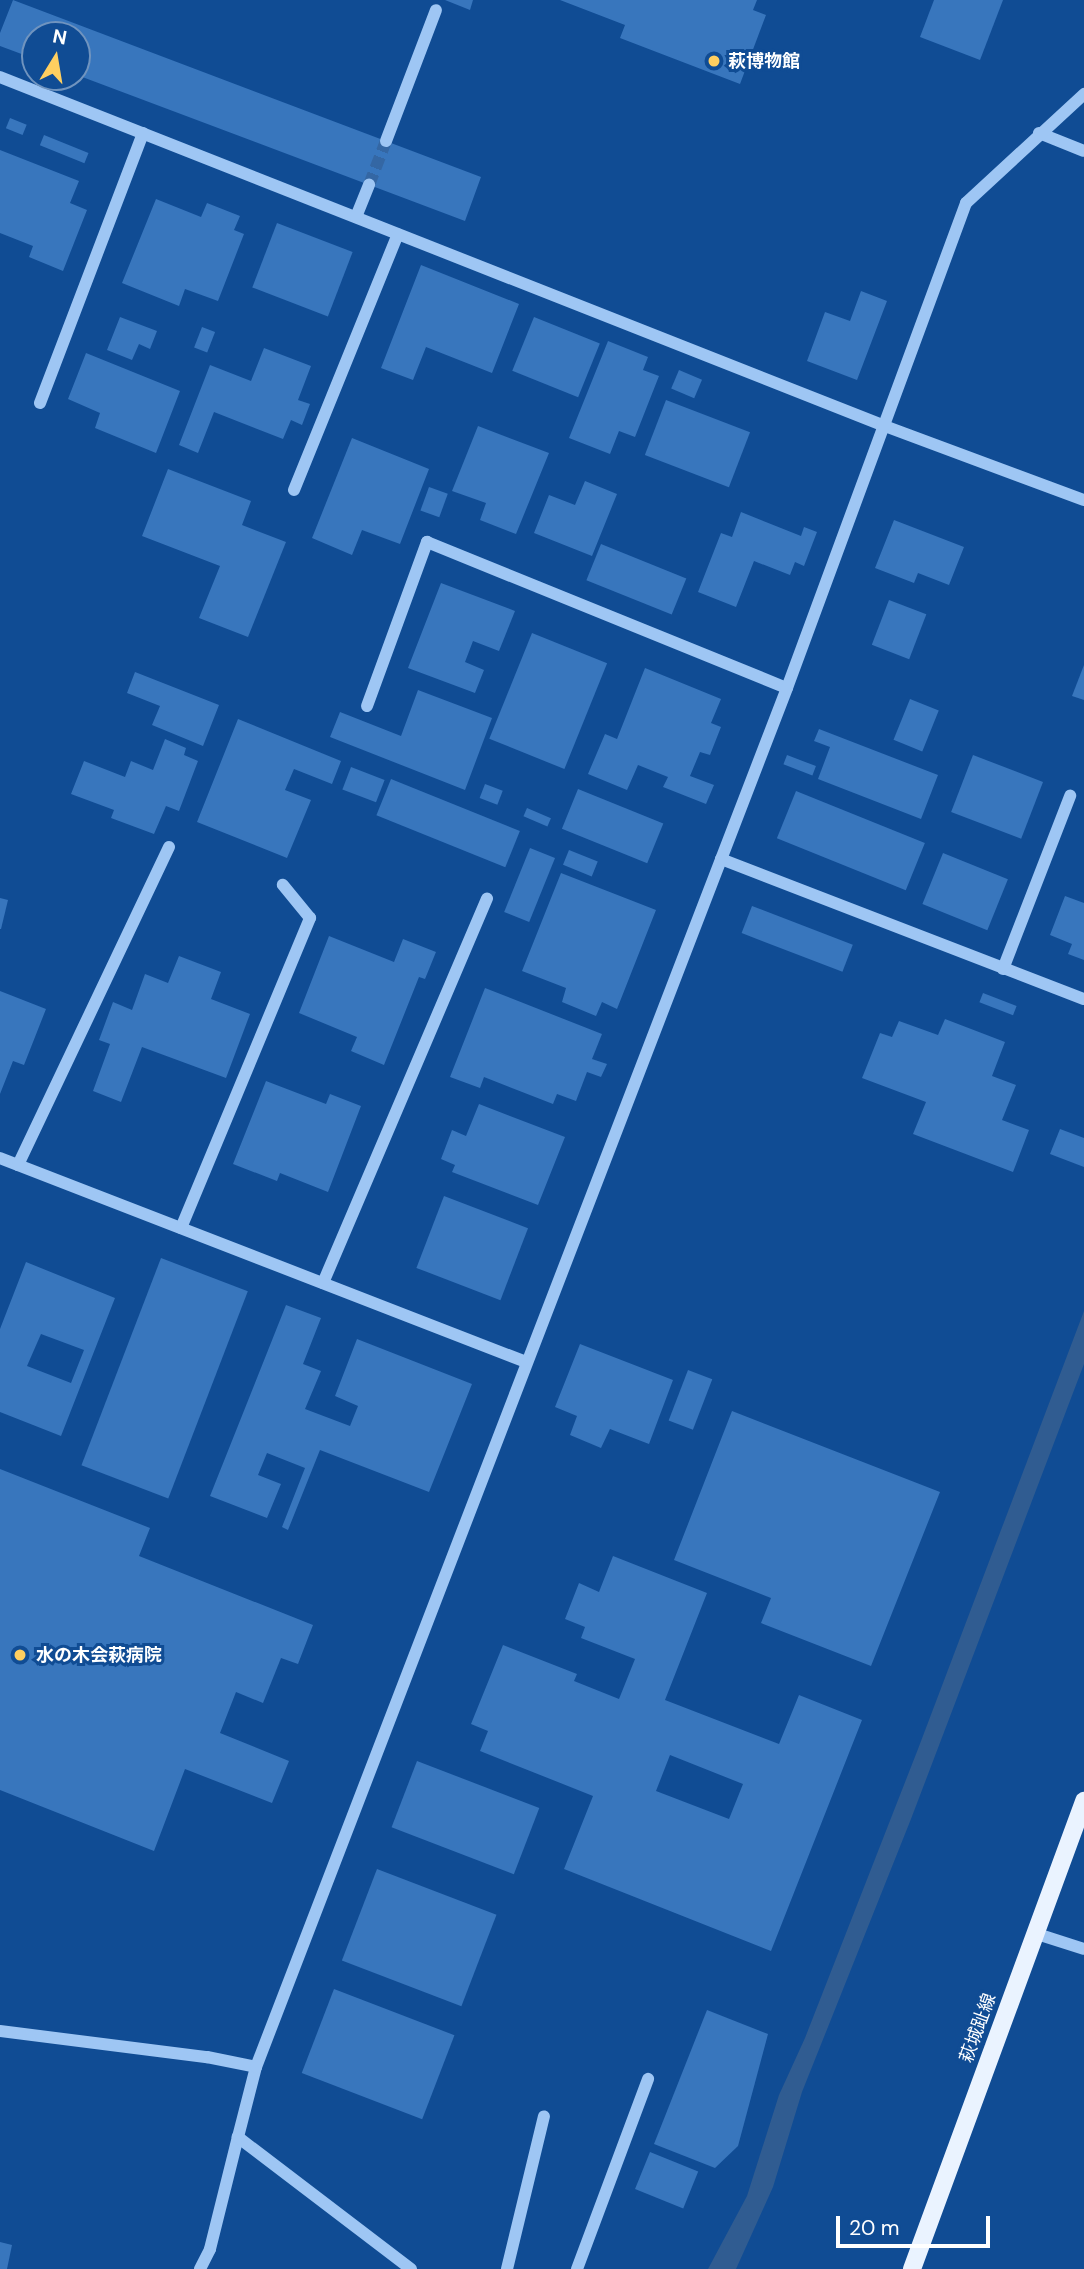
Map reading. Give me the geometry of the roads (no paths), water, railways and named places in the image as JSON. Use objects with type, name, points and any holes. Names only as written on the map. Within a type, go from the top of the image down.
[{"type":"main road","name":"萩城趾線","points":[[912,2269],[1084,1801]]},
{"type":"street","points":[[386,141],[436,10]]},
{"type":"street","points":[[0,77],[882,425],[1084,500]]},
{"type":"street","points":[[200,2269],[210,2249],[256,2067],[788,688],[882,425],[966,203],[1084,94]]},
{"type":"street","points":[[40,403],[143,133]]},
{"type":"street","points":[[1039,133],[1084,151]]},
{"type":"street","points":[[356,217],[369,185]]},
{"type":"street","points":[[295,490],[398,234]]},
{"type":"street","points":[[367,706],[427,542],[788,688]]},
{"type":"street","points":[[1003,969],[1070,796]]},
{"type":"street","points":[[18,1164],[169,848]]},
{"type":"street","points":[[721,859],[1084,999]]},
{"type":"street","points":[[181,1228],[310,918],[283,885]]},
{"type":"street","points":[[323,1283],[487,899]]},
{"type":"street","points":[[0,1158],[526,1362]]},
{"type":"street","points":[[1034,1933],[1084,1949]]},
{"type":"street","points":[[0,2031],[207,2057],[256,2067]]},
{"type":"street","points":[[577,2269],[648,2079]]},
{"type":"street","points":[[507,2269],[544,2116]]},
{"type":"street","points":[[238,2137],[411,2269]]},
{"type":"water","points":[[1084,1311],[1084,1364],[911,1819],[802,2092],[773,2187],[736,2269],[708,2269],[747,2196],[779,2095],[805,2038],[918,1749]]},
{"type":"tunnel","points":[[369,185],[386,141]]},
{"type":"place","name":"萩博物館","points":[[714,61]]},
{"type":"place","name":"水の木会萩病院","points":[[20,1655]]}]
